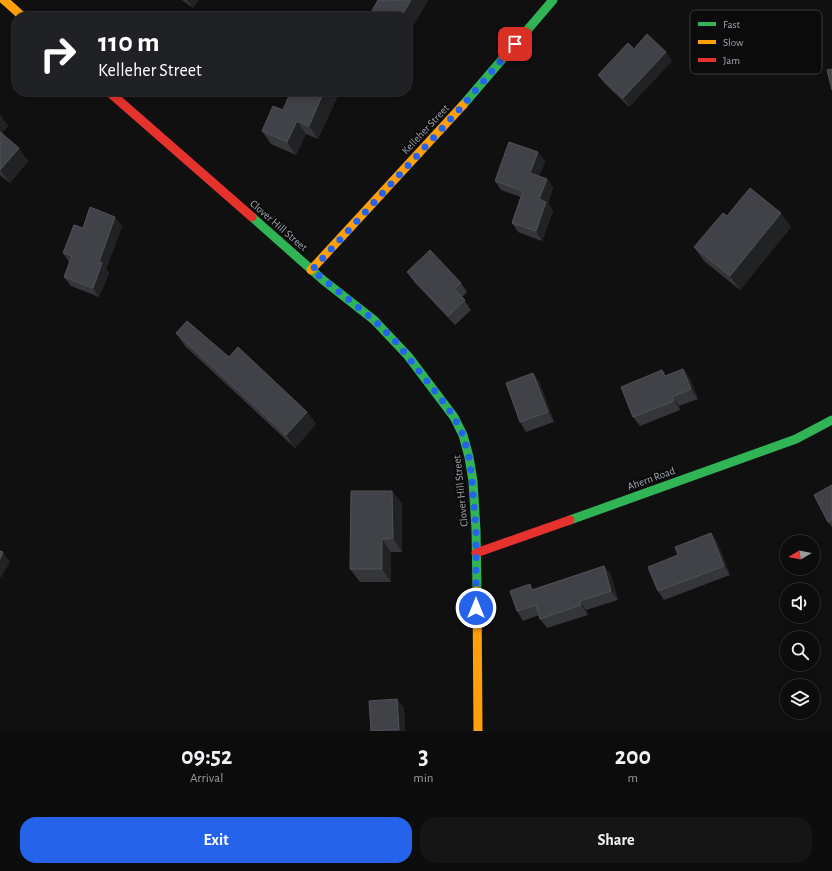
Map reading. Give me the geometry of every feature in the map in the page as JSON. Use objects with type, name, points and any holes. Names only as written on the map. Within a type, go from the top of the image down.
[{"type":"street","points":[[4,0],[17,12]]},
{"type":"street","name":"Kelleher Street","points":[[312,270],[458,111],[553,0]]},
{"type":"street","name":"Clover Hill Street","points":[[114,96],[312,270],[374,320],[397,343],[454,417],[463,435],[469,457],[474,504],[478,731]]},
{"type":"street","name":"Ahern Road","points":[[476,553],[796,439],[832,420]]},
{"type":"building","points":[[378,0],[411,0],[404,12],[371,12]]},
{"type":"building","points":[[647,34],[666,52],[623,98],[598,75],[628,43],[634,49]]},
{"type":"building","points":[[832,69],[832,90],[827,70]]},
{"type":"building","points":[[289,96],[322,96],[309,126],[297,121],[287,142],[262,131],[273,106],[283,110]]},
{"type":"building","points":[[0,132],[19,148],[0,170]]},
{"type":"building","points":[[509,142],[538,152],[530,173],[547,179],[539,199],[546,202],[536,231],[512,223],[523,191],[495,181]]},
{"type":"building","points":[[750,188],[781,213],[730,276],[694,247],[723,213],[727,216]]},
{"type":"building","points":[[90,207],[115,217],[99,262],[102,263],[93,288],[64,277],[72,256],[63,253],[74,225],[83,228]]},
{"type":"building","points":[[430,250],[461,283],[454,289],[465,300],[448,316],[407,272]]},
{"type":"building","points":[[187,321],[229,357],[238,347],[307,412],[286,435],[176,333]]},
{"type":"building","points":[[683,369],[691,389],[672,397],[674,401],[633,417],[621,387],[662,370],[665,376]]},
{"type":"building","points":[[533,373],[548,412],[520,422],[506,383]]},
{"type":"building","points":[[832,485],[832,520],[828,522],[814,495]]},
{"type":"building","points":[[351,491],[392,491],[393,538],[382,539],[382,569],[350,569]]},
{"type":"building","points":[[711,533],[724,566],[658,591],[648,567],[678,555],[675,547]]},
{"type":"building","points":[[0,551],[3,552],[0,559]]},
{"type":"building","points":[[604,566],[611,591],[580,601],[581,605],[540,619],[536,605],[517,611],[510,591],[530,584],[532,590]]},
{"type":"building","points":[[397,699],[399,729],[371,731],[369,701]]},
{"type":"traffic: fast","points":[[463,105],[553,0]]},
{"type":"traffic: fast","points":[[252,217],[323,280],[374,320],[408,356],[454,417],[463,435],[473,481],[476,530],[477,591]]},
{"type":"traffic: fast","points":[[570,520],[796,439],[832,420]]},
{"type":"traffic: slow","points":[[4,0],[17,12]]},
{"type":"traffic: slow","points":[[311,270],[463,105]]},
{"type":"traffic: slow","points":[[477,591],[478,731]]},
{"type":"traffic: jam","points":[[114,96],[252,217]]},
{"type":"traffic: jam","points":[[476,553],[570,520]]},
{"type":"route","points":[[476,608],[476,530],[469,457],[463,435],[454,417],[442,400],[397,343],[374,320],[312,270],[458,111],[515,44]]}]
